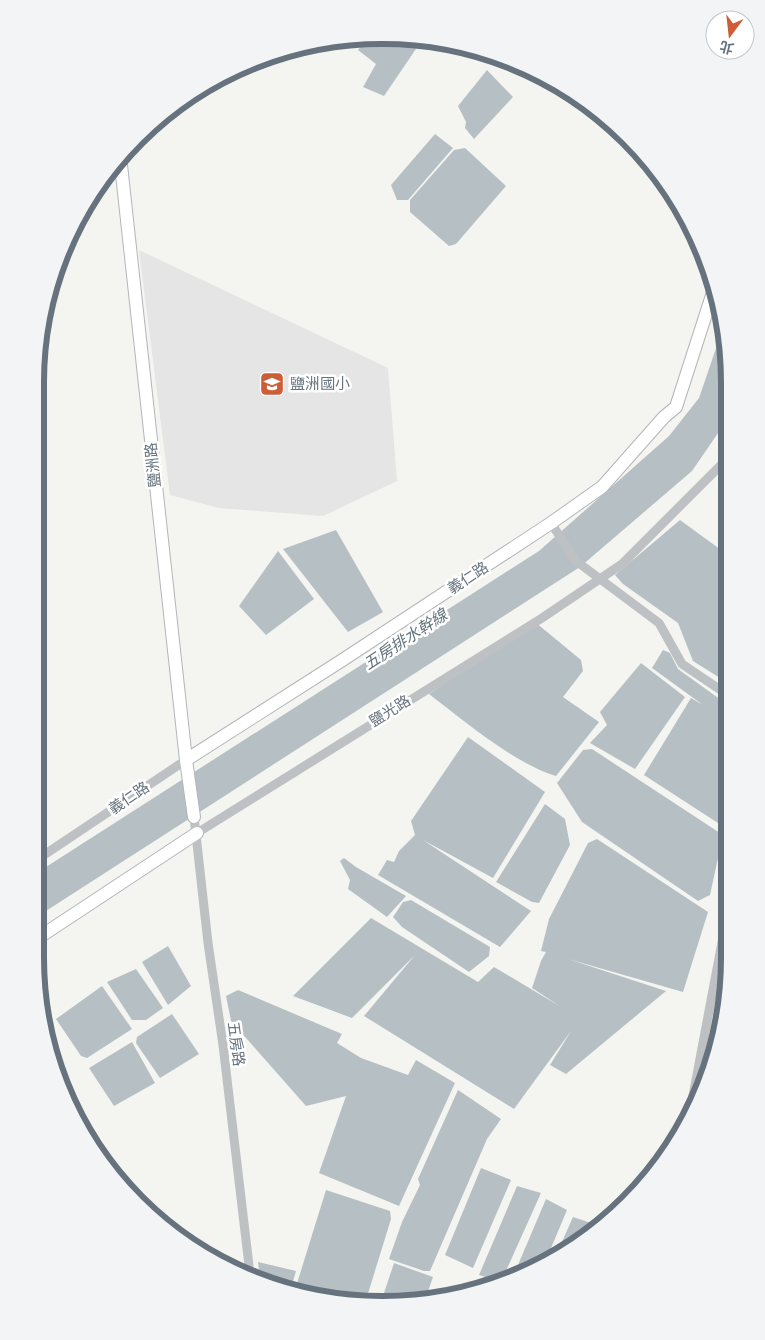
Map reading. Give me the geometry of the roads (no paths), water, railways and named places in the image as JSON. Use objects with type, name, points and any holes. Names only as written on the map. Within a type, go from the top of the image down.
[{"type":"street","name":"鹽洲路","points":[[121,167],[186,760],[194,817]]},
{"type":"street","name":"義仁路","points":[[44,855],[186,760],[554,527],[602,487],[658,423],[676,407],[711,299]]},
{"type":"street","name":"鹽光路","points":[[44,934],[196,833],[542,618],[597,578],[622,564],[721,466]]},
{"type":"street","points":[[554,527],[576,561],[659,623],[682,664],[721,690]]},
{"type":"street","name":"五房路","points":[[194,817],[249,1268]]},
{"type":"street","points":[[694,1088],[721,947]]},
{"type":"water","points":[[363,44],[418,46],[384,96],[363,87],[376,64],[358,50]]},
{"type":"water","points":[[487,70],[513,97],[474,139],[465,128],[466,122],[458,106]]},
{"type":"water","points":[[435,134],[453,148],[408,200],[397,200],[391,185]]},
{"type":"water","points":[[465,148],[506,186],[456,244],[449,246],[410,212],[410,200],[454,150]]},
{"type":"water","name":"五房排水幹線","points":[[718,341],[721,360],[721,429],[692,471],[580,567],[44,912],[44,868],[539,551],[669,436],[699,398]]},
{"type":"water","points":[[680,520],[721,550],[721,679],[693,661],[678,623],[623,584],[615,575]]},
{"type":"water","points":[[336,530],[383,612],[348,632],[283,549]]},
{"type":"water","points":[[278,551],[314,599],[266,635],[239,606]]},
{"type":"water","points":[[535,622],[581,660],[583,671],[563,697],[599,722],[556,776],[540,770],[507,752],[429,694]]},
{"type":"water","points":[[663,650],[670,653],[678,669],[721,700],[721,825],[644,775],[691,698],[703,705],[652,668]]},
{"type":"water","points":[[641,663],[685,697],[635,769],[590,743],[607,725],[600,712]]},
{"type":"water","points":[[468,737],[545,792],[493,878],[423,840],[531,911],[500,947],[378,875],[387,860],[394,862],[399,851],[415,835],[411,821]]},
{"type":"water","points":[[592,749],[721,834],[721,844],[710,895],[698,901],[582,822],[557,783],[583,750]]},
{"type":"water","points":[[545,804],[565,819],[570,845],[539,903],[532,902],[496,882]]},
{"type":"water","points":[[597,839],[708,912],[683,992],[568,959],[666,991],[566,1074],[550,1065],[571,1031],[514,1109],[364,1016],[415,955],[352,1018],[293,996],[371,918],[478,982],[494,967],[561,1007],[532,988],[546,952],[541,951],[549,919],[588,843]]},
{"type":"water","points":[[344,858],[406,896],[387,917],[348,889],[350,880],[340,861]]},
{"type":"water","points":[[411,900],[490,947],[489,956],[469,972],[402,927],[393,917],[403,902]]},
{"type":"water","points":[[168,946],[191,986],[168,1005],[142,962]]},
{"type":"water","points":[[136,969],[163,1008],[146,1020],[132,1020],[107,982]]},
{"type":"water","points":[[102,986],[132,1029],[87,1058],[81,1056],[56,1019]]},
{"type":"water","points":[[238,990],[342,1034],[337,1043],[361,1058],[408,1075],[416,1060],[455,1083],[399,1206],[319,1173],[346,1096],[306,1106],[231,1021],[226,996]]},
{"type":"water","points":[[172,1014],[199,1054],[160,1078],[136,1043],[137,1037]]},
{"type":"water","points":[[132,1042],[155,1083],[114,1106],[89,1068]]},
{"type":"water","points":[[458,1090],[501,1119],[487,1139],[430,1271],[424,1271],[389,1259],[402,1222],[420,1185],[418,1179]]},
{"type":"water","points":[[481,1168],[511,1180],[473,1268],[445,1255]]},
{"type":"water","points":[[517,1186],[541,1193],[505,1273],[490,1278],[479,1275]]},
{"type":"water","points":[[326,1190],[390,1211],[391,1219],[367,1296],[316,1290],[296,1285]]},
{"type":"water","points":[[546,1199],[567,1210],[549,1252],[517,1268]]},
{"type":"water","points":[[573,1217],[591,1223],[589,1226],[560,1246]]},
{"type":"water","points":[[258,1262],[296,1271],[292,1284],[259,1272]]},
{"type":"water","points":[[394,1263],[433,1277],[427,1293],[405,1296],[383,1296]]},
{"type":"place","name":"鹽洲國小","points":[[272,384]]}]
